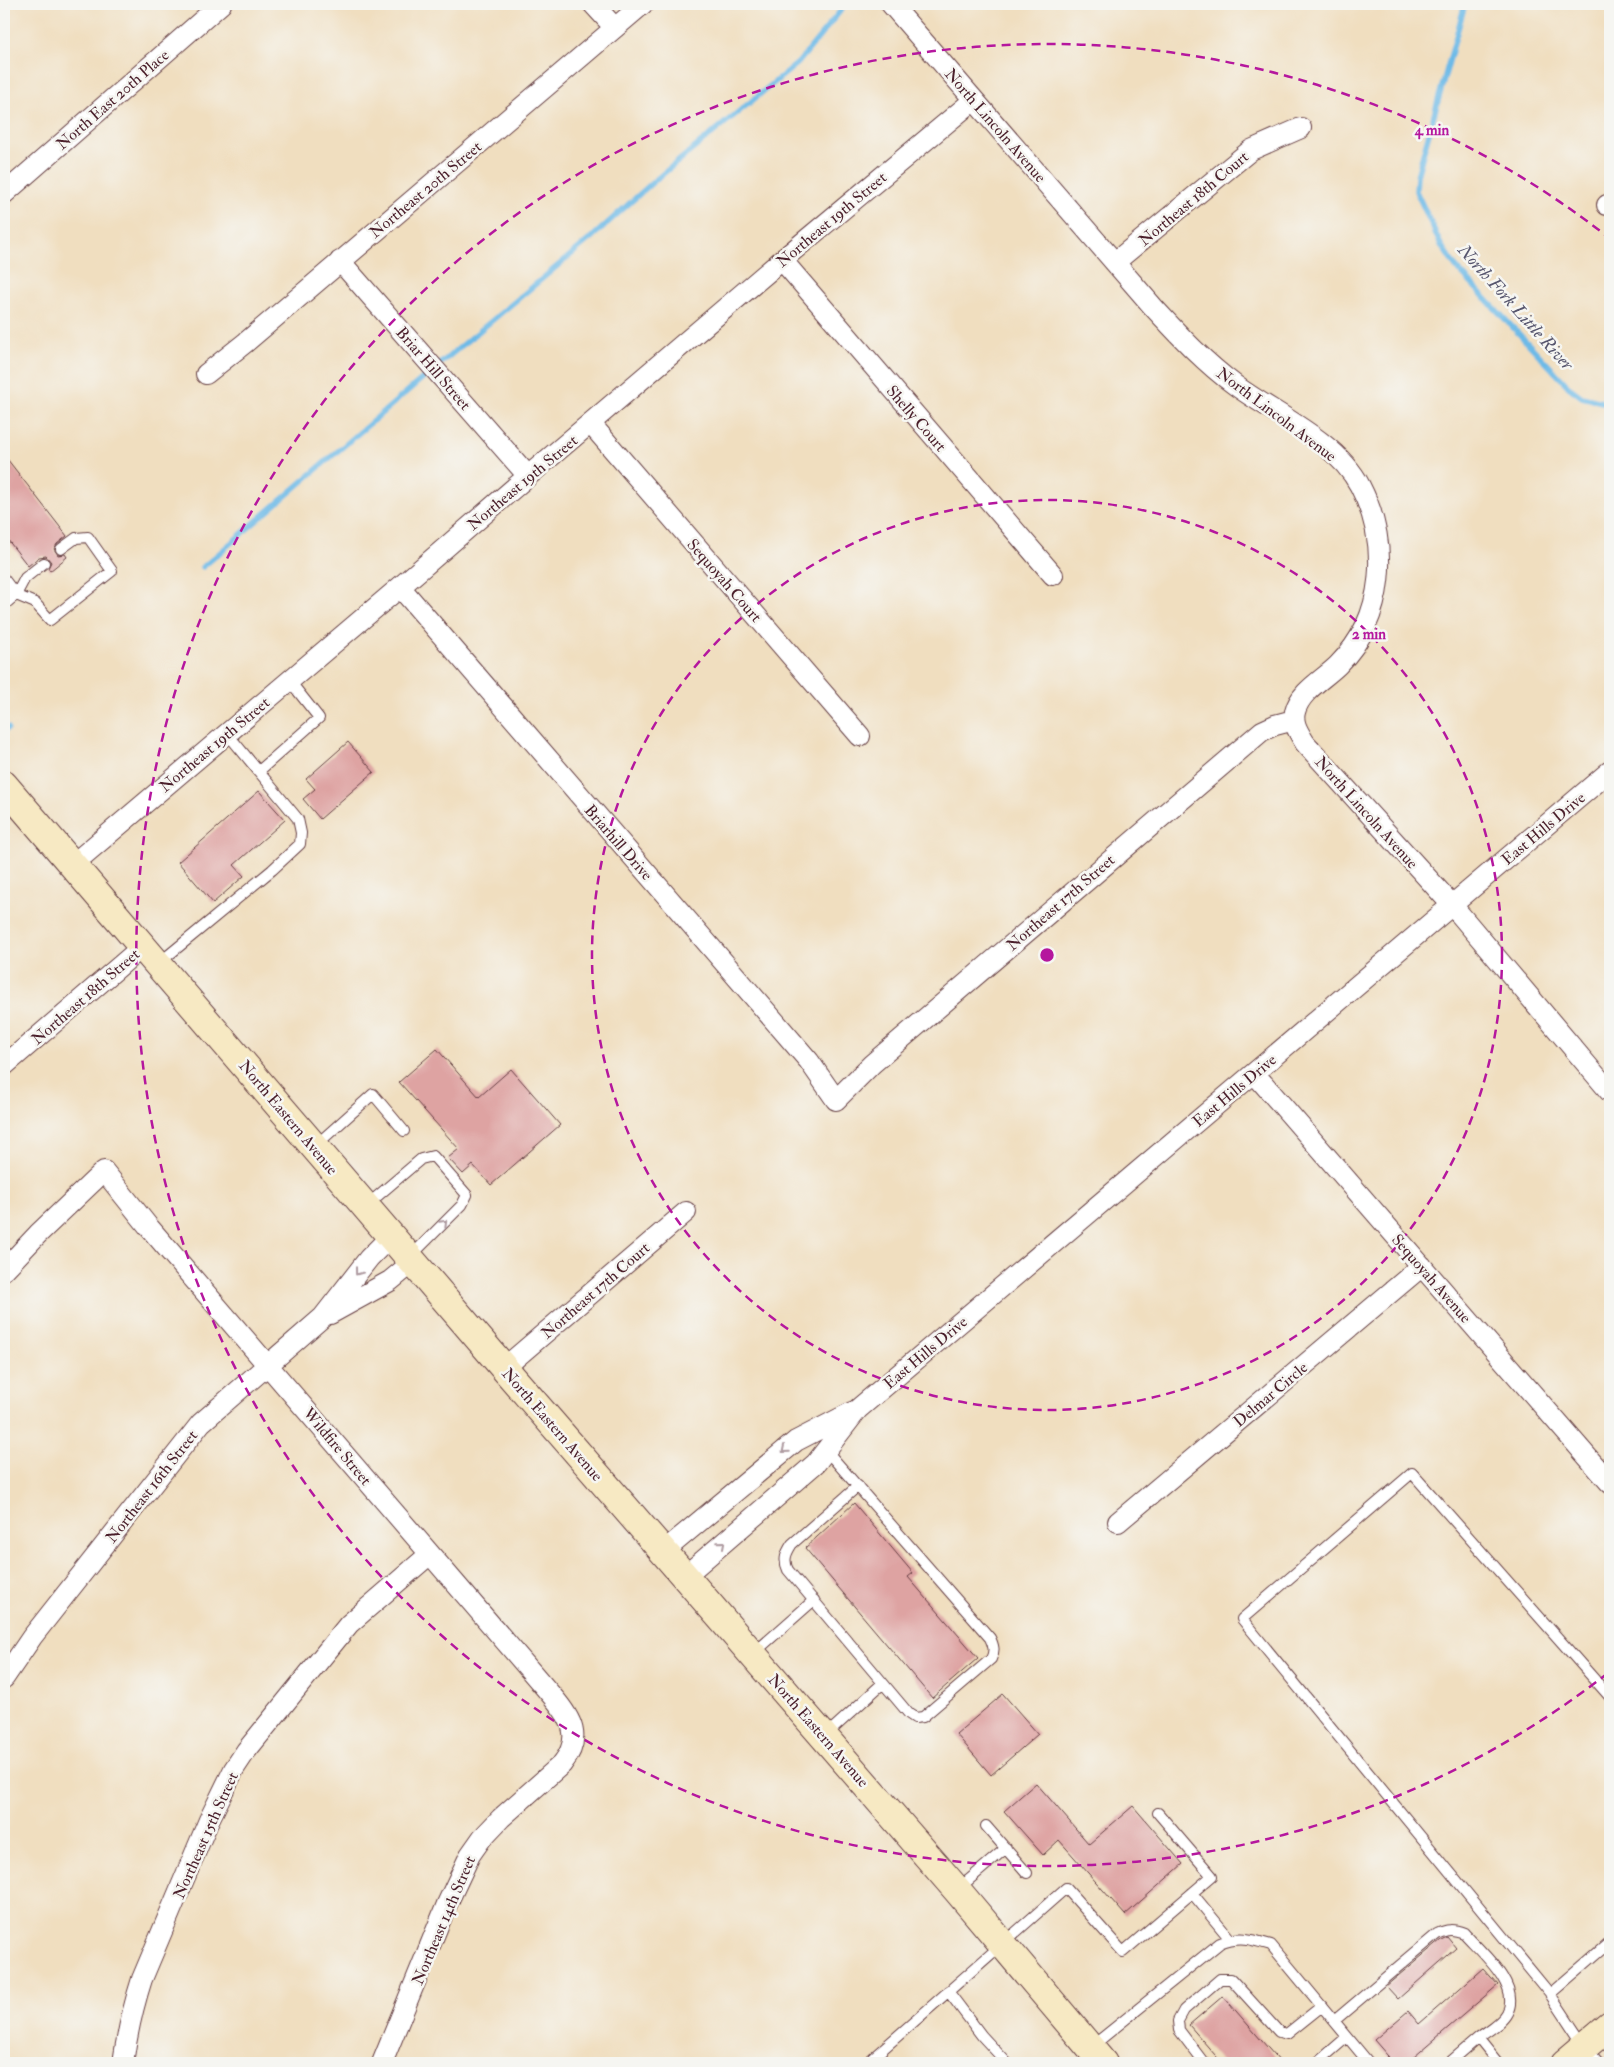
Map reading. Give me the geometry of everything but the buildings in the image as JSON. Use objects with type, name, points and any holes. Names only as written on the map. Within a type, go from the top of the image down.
[{"type":"main road","name":"North Eastern Avenue","points":[[4,785],[504,1368],[957,1890],[1096,2056]]},
{"type":"main road","points":[[1583,2058],[1610,2025]]},
{"type":"street","name":"North East 20th Place","points":[[4,194],[221,4]]},
{"type":"street","points":[[593,4],[615,28]]},
{"type":"street","name":"Northeast 20th Street","points":[[206,374],[245,343],[643,4]]},
{"type":"street","name":"North Lincoln Avenue","points":[[894,8],[1155,310],[1184,341],[1234,384],[1324,445],[1360,485],[1380,549],[1377,590],[1372,609],[1362,632],[1339,665],[1308,691],[1299,702],[1294,720],[1305,743],[1452,905],[1610,1092]]},
{"type":"street","name":"Northeast 19th Street","points":[[72,864],[400,587],[782,260],[974,100]]},
{"type":"street","name":"Northeast 18th Court","points":[[1115,262],[1251,150],[1301,128]]},
{"type":"street","name":"Shelly Court","points":[[782,260],[1053,575]]},
{"type":"street","name":"Briar Hill Street","points":[[340,261],[528,476]]},
{"type":"street","name":"Sequoyah Court","points":[[591,424],[860,736]]},
{"type":"street","name":"Briarhill Drive","points":[[400,587],[809,1061],[836,1100]]},
{"type":"street","name":"Northeast 17th Street","points":[[836,1100],[872,1064],[1262,731],[1294,720]]},
{"type":"street","name":"East Hills Drive","points":[[685,1576],[816,1463],[858,1409],[1610,771]]},
{"type":"street","name":"Northeast 18th Street","points":[[4,1066],[150,955]]},
{"type":"street","name":"Sequoyah Avenue","points":[[1254,1072],[1610,1483]]},
{"type":"street","name":"Wildfire Street","points":[[4,1270],[38,1234],[104,1171],[148,1226],[564,1710],[570,1722]]},
{"type":"street","name":"Northeast 17th Court","points":[[504,1368],[686,1212]]},
{"type":"street","name":"Northeast 16th Street","points":[[324,1317],[369,1258],[391,1236]]},
{"type":"street","name":"Northeast 16th Street","points":[[4,1678],[32,1637],[201,1423],[324,1317],[390,1281],[411,1260]]},
{"type":"street","name":"Delmar Circle","points":[[1118,1522],[1422,1266]]},
{"type":"street","name":"East Hills Drive","points":[[664,1551],[796,1441],[858,1409]]},
{"type":"street","name":"Northeast 15th Street","points":[[123,2063],[134,2003],[142,1979],[209,1820],[234,1769],[272,1718],[349,1624],[430,1554]]},
{"type":"street","name":"Northeast 14th Street","points":[[382,2063],[397,2031],[447,1904],[470,1854],[482,1838],[562,1764],[569,1755],[574,1736],[570,1722]]},
{"type":"lane","points":[[4,579],[16,595],[35,603],[50,620],[112,571],[88,537],[76,538],[61,550]]},
{"type":"lane","points":[[4,605],[16,595],[25,578],[44,563]]},
{"type":"lane","points":[[259,771],[319,718],[289,680]]},
{"type":"lane","points":[[150,955],[272,870],[300,844],[302,833],[298,819],[226,732]]},
{"type":"lane","points":[[314,1146],[373,1094],[404,1131]]},
{"type":"lane","points":[[366,1207],[421,1159],[433,1156],[452,1177],[467,1195],[462,1205],[411,1260]]},
{"type":"lane","points":[[812,1432],[990,1638],[993,1645],[994,1652],[991,1659],[923,1717],[916,1718],[909,1714],[788,1570],[785,1563],[787,1552],[792,1544],[858,1486]]},
{"type":"lane","points":[[1583,2058],[1550,1994],[1242,1619],[1412,1473],[1610,1697]]},
{"type":"lane","points":[[753,1654],[814,1600]]},
{"type":"lane","points":[[824,1737],[883,1683]]},
{"type":"lane","points":[[867,2063],[1066,1888],[1123,1952],[1212,1876],[1158,1813]]},
{"type":"lane","points":[[986,1826],[1028,1873]]},
{"type":"lane","points":[[957,1890],[1006,1848]]},
{"type":"lane","points":[[1192,1893],[1230,1939]]},
{"type":"lane","points":[[1334,2021],[1437,1934],[1446,1929],[1456,1930],[1464,1933],[1504,1978],[1510,1992],[1512,2004],[1506,2015],[1449,2063]]},
{"type":"lane","points":[[1096,2056],[1220,1943],[1234,1938],[1254,1940],[1271,1945],[1369,2063]]},
{"type":"lane","points":[[1550,1994],[1610,1942]]},
{"type":"lane","points":[[1204,2063],[1179,2030],[1178,2021],[1184,2010],[1220,1979],[1230,1979],[1278,2032],[1287,2034],[1322,2006]]},
{"type":"lane","points":[[948,1992],[982,2036],[1006,2063]]},
{"type":"lane","points":[[1317,2063],[1347,2037]]},
{"type":"lane","points":[[1478,2038],[1498,2063]]},
{"type":"waterway","points":[[203,567],[417,383],[591,238],[653,182],[798,63],[846,4]]},
{"type":"waterway","name":"North Fork Little River","points":[[1465,4],[1417,176],[1416,191],[1441,245],[1455,266],[1570,388],[1582,397],[1610,404]]},
{"type":"waterway","points":[[4,731],[8,728]]}]
